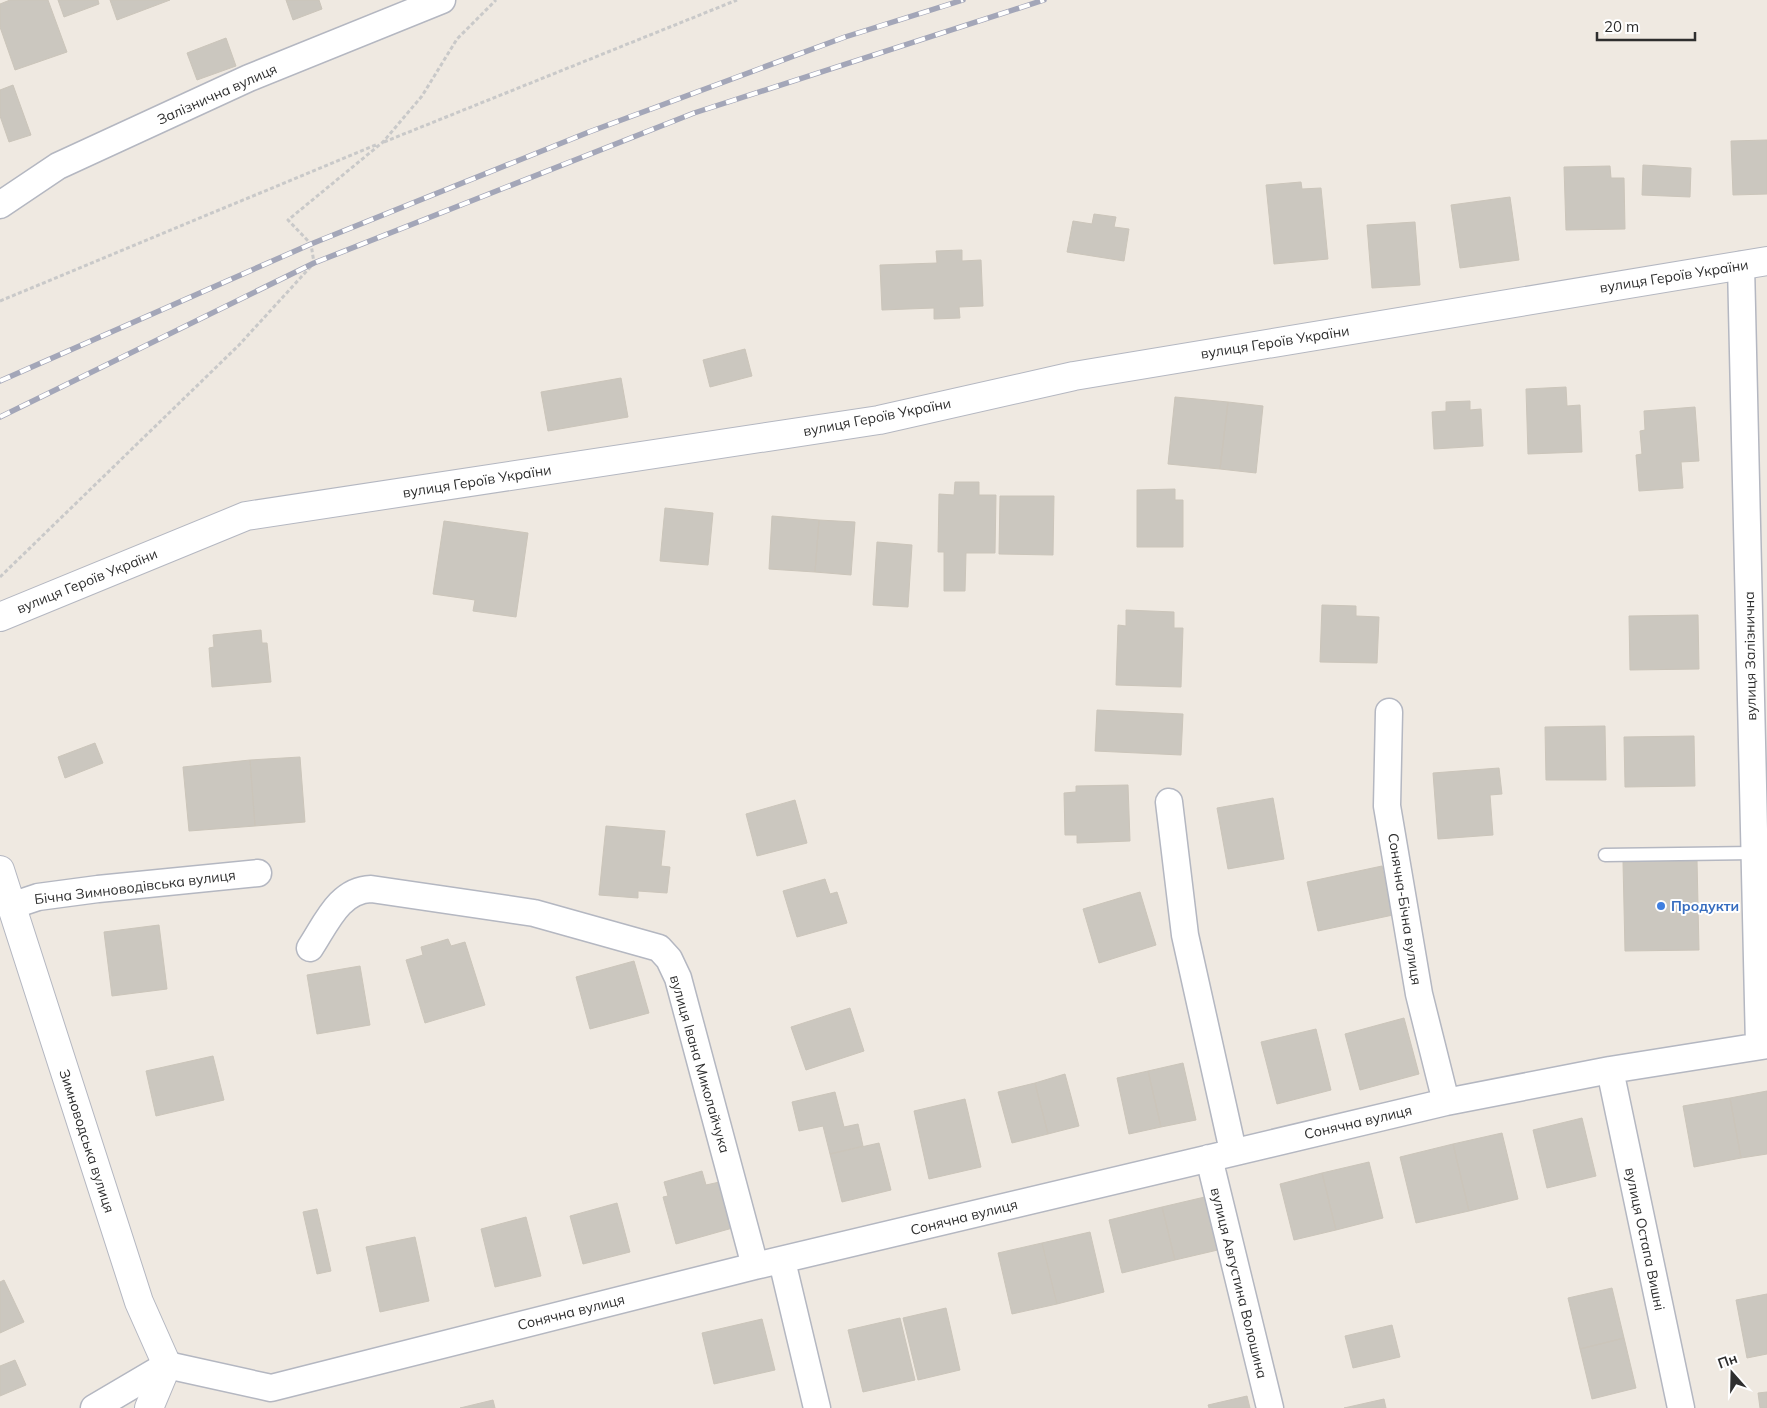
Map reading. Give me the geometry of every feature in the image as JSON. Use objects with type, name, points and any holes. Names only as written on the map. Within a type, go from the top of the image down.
[{"type":"street","name":"Залізнична вулиця","points":[[0,205],[67,162],[249,78],[442,0]]},
{"type":"street","name":"вулиця Героїв України","points":[[0,616],[246,516],[879,420],[1074,376],[1767,260]]},
{"type":"street","name":"вулиця Залізнична","points":[[1741,265],[1754,853],[1763,1046]]},
{"type":"street","name":"Сонячна-Бічна вулиця","points":[[1389,712],[1387,806],[1419,994],[1446,1102]]},
{"type":"street","points":[[1168,802],[1185,935],[1221,1155]]},
{"type":"street","name":"Зимноводська вулиця","points":[[0,870],[139,1302],[167,1365]]},
{"type":"street","name":"Бічна Зимноводівська вулиця","points":[[12,906],[38,897],[72,892],[258,872]]},
{"type":"street","name":"вулиця Івана Миколайчука","points":[[310,948],[344,898],[357,890],[371,890],[534,913],[659,948],[669,959],[678,978],[754,1266]]},
{"type":"street","name":"Сонячна вулиця","points":[[167,1365],[274,1398],[754,1266],[1221,1155],[1446,1102],[1610,1070],[1763,1046]]},
{"type":"street","name":"вулиця Остапа Вишні","points":[[1610,1070],[1681,1408]]},
{"type":"street","name":"вулиця Августина Волошина","points":[[1221,1155],[1270,1408]]},
{"type":"street","points":[[782,1260],[817,1408]]},
{"type":"street","points":[[94,1408],[167,1365]]},
{"type":"street","points":[[149,1408],[167,1365]]},
{"type":"lane","points":[[1606,855],[1754,853]]},
{"type":"path","points":[[0,577],[239,345],[314,263],[312,244],[288,220],[383,142],[422,96],[456,40],[496,0]]},
{"type":"path","points":[[0,301],[383,142],[737,0]]},
{"type":"building","points":[[10,0],[48,0],[67,52],[15,70],[0,27],[0,4]]},
{"type":"building","points":[[58,0],[98,0],[99,4],[64,17]]},
{"type":"building","points":[[110,0],[170,0],[117,20]]},
{"type":"building","points":[[286,0],[319,0],[322,9],[293,20]]},
{"type":"building","points":[[226,38],[236,66],[197,80],[187,53]]},
{"type":"building","points":[[13,85],[31,135],[9,142],[0,116],[0,90]]},
{"type":"building","points":[[1767,140],[1767,194],[1733,195],[1731,141]]},
{"type":"building","points":[[1643,165],[1691,168],[1690,197],[1642,195]]},
{"type":"building","points":[[1610,166],[1611,178],[1624,178],[1625,229],[1566,230],[1564,167]]},
{"type":"building","points":[[1301,182],[1302,189],[1321,188],[1328,259],[1274,264],[1266,185]]},
{"type":"building","points":[[1510,197],[1519,260],[1460,268],[1451,205]]},
{"type":"building","points":[[1094,214],[1116,217],[1114,227],[1129,229],[1124,261],[1067,252],[1073,221],[1092,224]]},
{"type":"building","points":[[1415,222],[1420,285],[1372,288],[1367,225]]},
{"type":"building","points":[[962,250],[962,261],[981,260],[983,306],[959,307],[960,318],[934,319],[934,308],[882,310],[880,265],[937,263],[936,251]]},
{"type":"building","points":[[745,349],[752,376],[710,387],[703,360]]},
{"type":"building","points":[[621,378],[628,417],[548,431],[541,392]]},
{"type":"building","points":[[1566,387],[1567,406],[1580,405],[1582,452],[1528,454],[1526,389]]},
{"type":"building","points":[[1175,397],[1228,402],[1220,469],[1168,464]]},
{"type":"building","points":[[1470,401],[1470,410],[1481,409],[1483,446],[1434,449],[1432,412],[1446,411],[1446,402]]},
{"type":"building","points":[[1228,402],[1263,406],[1256,473],[1220,469]]},
{"type":"building","points":[[1695,407],[1699,461],[1681,462],[1683,488],[1639,491],[1636,455],[1642,454],[1640,431],[1645,430],[1644,411]]},
{"type":"building","points":[[955,482],[979,482],[979,495],[996,495],[995,553],[966,553],[965,591],[944,591],[944,552],[938,552],[939,494],[954,495]]},
{"type":"building","points":[[1175,489],[1175,500],[1183,500],[1183,547],[1137,547],[1137,490]]},
{"type":"building","points":[[1000,496],[1054,496],[1053,555],[999,554]]},
{"type":"building","points":[[665,508],[713,513],[708,565],[660,561]]},
{"type":"building","points":[[772,516],[819,520],[815,572],[769,569]]},
{"type":"building","points":[[819,520],[855,522],[851,575],[815,572]]},
{"type":"building","points":[[444,521],[528,533],[516,617],[473,611],[475,600],[433,594]]},
{"type":"building","points":[[877,542],[912,545],[908,607],[873,605]]},
{"type":"building","points":[[1322,605],[1356,606],[1356,616],[1379,617],[1377,663],[1320,662]]},
{"type":"building","points":[[1126,610],[1174,612],[1174,628],[1183,628],[1181,687],[1116,685],[1118,625],[1126,626]]},
{"type":"building","points":[[1698,615],[1699,669],[1630,670],[1629,616]]},
{"type":"building","points":[[261,630],[262,643],[267,643],[271,682],[212,687],[209,648],[214,647],[213,635]]},
{"type":"building","points":[[1097,710],[1183,714],[1181,755],[1095,751]]},
{"type":"building","points":[[1605,726],[1606,780],[1546,780],[1545,727]]},
{"type":"building","points":[[1694,736],[1695,786],[1625,787],[1624,737]]},
{"type":"building","points":[[95,743],[103,763],[65,778],[58,757]]},
{"type":"building","points":[[300,757],[305,822],[255,826],[250,760]]},
{"type":"building","points":[[250,760],[255,826],[189,831],[183,767]]},
{"type":"building","points":[[1499,768],[1502,794],[1490,795],[1493,835],[1438,839],[1433,773]]},
{"type":"building","points":[[1128,785],[1130,841],[1077,843],[1077,835],[1065,835],[1064,793],[1076,792],[1076,786]]},
{"type":"building","points":[[1273,798],[1284,859],[1228,869],[1217,808]]},
{"type":"building","points":[[795,800],[807,843],[757,856],[746,814]]},
{"type":"building","points":[[606,826],[665,831],[661,866],[670,867],[667,893],[638,891],[638,898],[599,895]]},
{"type":"building","name":"Продукти","points":[[1697,860],[1699,950],[1625,951],[1623,862]]},
{"type":"building","points":[[1382,866],[1393,915],[1318,931],[1307,882]]},
{"type":"building","points":[[825,879],[830,894],[837,892],[847,923],[797,937],[783,891]]},
{"type":"building","points":[[1140,892],[1156,945],[1099,963],[1083,909]]},
{"type":"building","points":[[159,925],[167,989],[112,996],[104,932]]},
{"type":"building","points":[[448,939],[451,946],[465,942],[485,1005],[425,1023],[406,960],[423,955],[421,947]]},
{"type":"building","points":[[634,961],[649,1013],[590,1029],[576,977]]},
{"type":"building","points":[[360,966],[370,1025],[317,1034],[307,975]]},
{"type":"building","points":[[850,1008],[864,1051],[806,1070],[791,1027]]},
{"type":"building","points":[[1404,1018],[1419,1074],[1360,1090],[1345,1034]]},
{"type":"building","points":[[1316,1029],[1331,1090],[1277,1104],[1261,1042]]},
{"type":"building","points":[[213,1056],[224,1100],[156,1116],[146,1071]]},
{"type":"building","points":[[1183,1063],[1196,1120],[1161,1127],[1148,1071]]},
{"type":"building","points":[[1148,1071],[1161,1127],[1129,1134],[1117,1078]]},
{"type":"building","points":[[1065,1074],[1079,1126],[1048,1134],[1035,1083]]},
{"type":"building","points":[[1035,1083],[1048,1134],[1012,1143],[998,1092]]},
{"type":"building","points":[[1767,1091],[1767,1154],[1741,1158],[1730,1098]]},
{"type":"building","points":[[835,1092],[844,1127],[858,1124],[863,1146],[830,1154],[823,1126],[799,1131],[792,1102]]},
{"type":"building","points":[[1730,1098],[1741,1158],[1694,1167],[1683,1106]]},
{"type":"building","points":[[965,1099],[981,1167],[929,1179],[914,1111]]},
{"type":"building","points":[[1582,1118],[1596,1176],[1547,1188],[1533,1130]]},
{"type":"building","points":[[1502,1133],[1518,1199],[1469,1211],[1453,1144]]},
{"type":"building","points":[[879,1143],[891,1190],[842,1202],[830,1154]]},
{"type":"building","points":[[1453,1144],[1469,1211],[1416,1223],[1400,1157]]},
{"type":"building","points":[[1369,1162],[1383,1218],[1336,1230],[1322,1173]]},
{"type":"building","points":[[702,1171],[706,1185],[724,1181],[736,1227],[676,1244],[663,1197],[668,1196],[664,1182]]},
{"type":"building","points":[[1322,1173],[1336,1230],[1294,1240],[1280,1184]]},
{"type":"building","points":[[1209,1196],[1222,1249],[1175,1260],[1162,1207]]},
{"type":"building","points":[[617,1203],[630,1252],[583,1264],[570,1216]]},
{"type":"building","points":[[1162,1207],[1175,1260],[1122,1273],[1109,1220]]},
{"type":"building","points":[[317,1209],[331,1271],[317,1274],[303,1212]]},
{"type":"building","points":[[526,1217],[541,1276],[495,1287],[481,1229]]},
{"type":"building","points":[[1090,1232],[1104,1292],[1057,1304],[1042,1243]]},
{"type":"building","points":[[415,1237],[429,1301],[380,1312],[366,1247]]},
{"type":"building","points":[[1042,1243],[1057,1304],[1012,1314],[998,1253]]},
{"type":"building","points":[[4,1280],[24,1322],[0,1333],[0,1282]]},
{"type":"building","points":[[1612,1288],[1624,1338],[1580,1349],[1568,1298]]},
{"type":"building","points":[[1767,1294],[1767,1354],[1747,1358],[1736,1300]]},
{"type":"building","points":[[946,1308],[960,1370],[918,1380],[903,1318]]},
{"type":"building","points":[[900,1318],[915,1380],[863,1392],[848,1330]]},
{"type":"building","points":[[762,1319],[775,1370],[714,1384],[702,1333]]},
{"type":"building","points":[[1392,1325],[1400,1357],[1353,1368],[1345,1336]]},
{"type":"building","points":[[1624,1338],[1636,1388],[1592,1399],[1580,1349]]},
{"type":"building","points":[[15,1360],[26,1385],[0,1396],[0,1366]]},
{"type":"building","points":[[1767,1392],[1767,1408],[1760,1408],[1758,1393]]},
{"type":"building","points":[[1247,1396],[1250,1408],[1209,1408],[1208,1405]]},
{"type":"building","points":[[1384,1399],[1386,1408],[1344,1408]]},
{"type":"building","points":[[493,1400],[495,1408],[460,1408]]},
{"type":"railway","points":[[0,381],[311,244],[589,132],[845,37],[963,0]]},
{"type":"railway","points":[[0,417],[314,263],[694,113],[1044,0]]},
{"type":"place","name":"Продукти","points":[[1661,906]]}]
